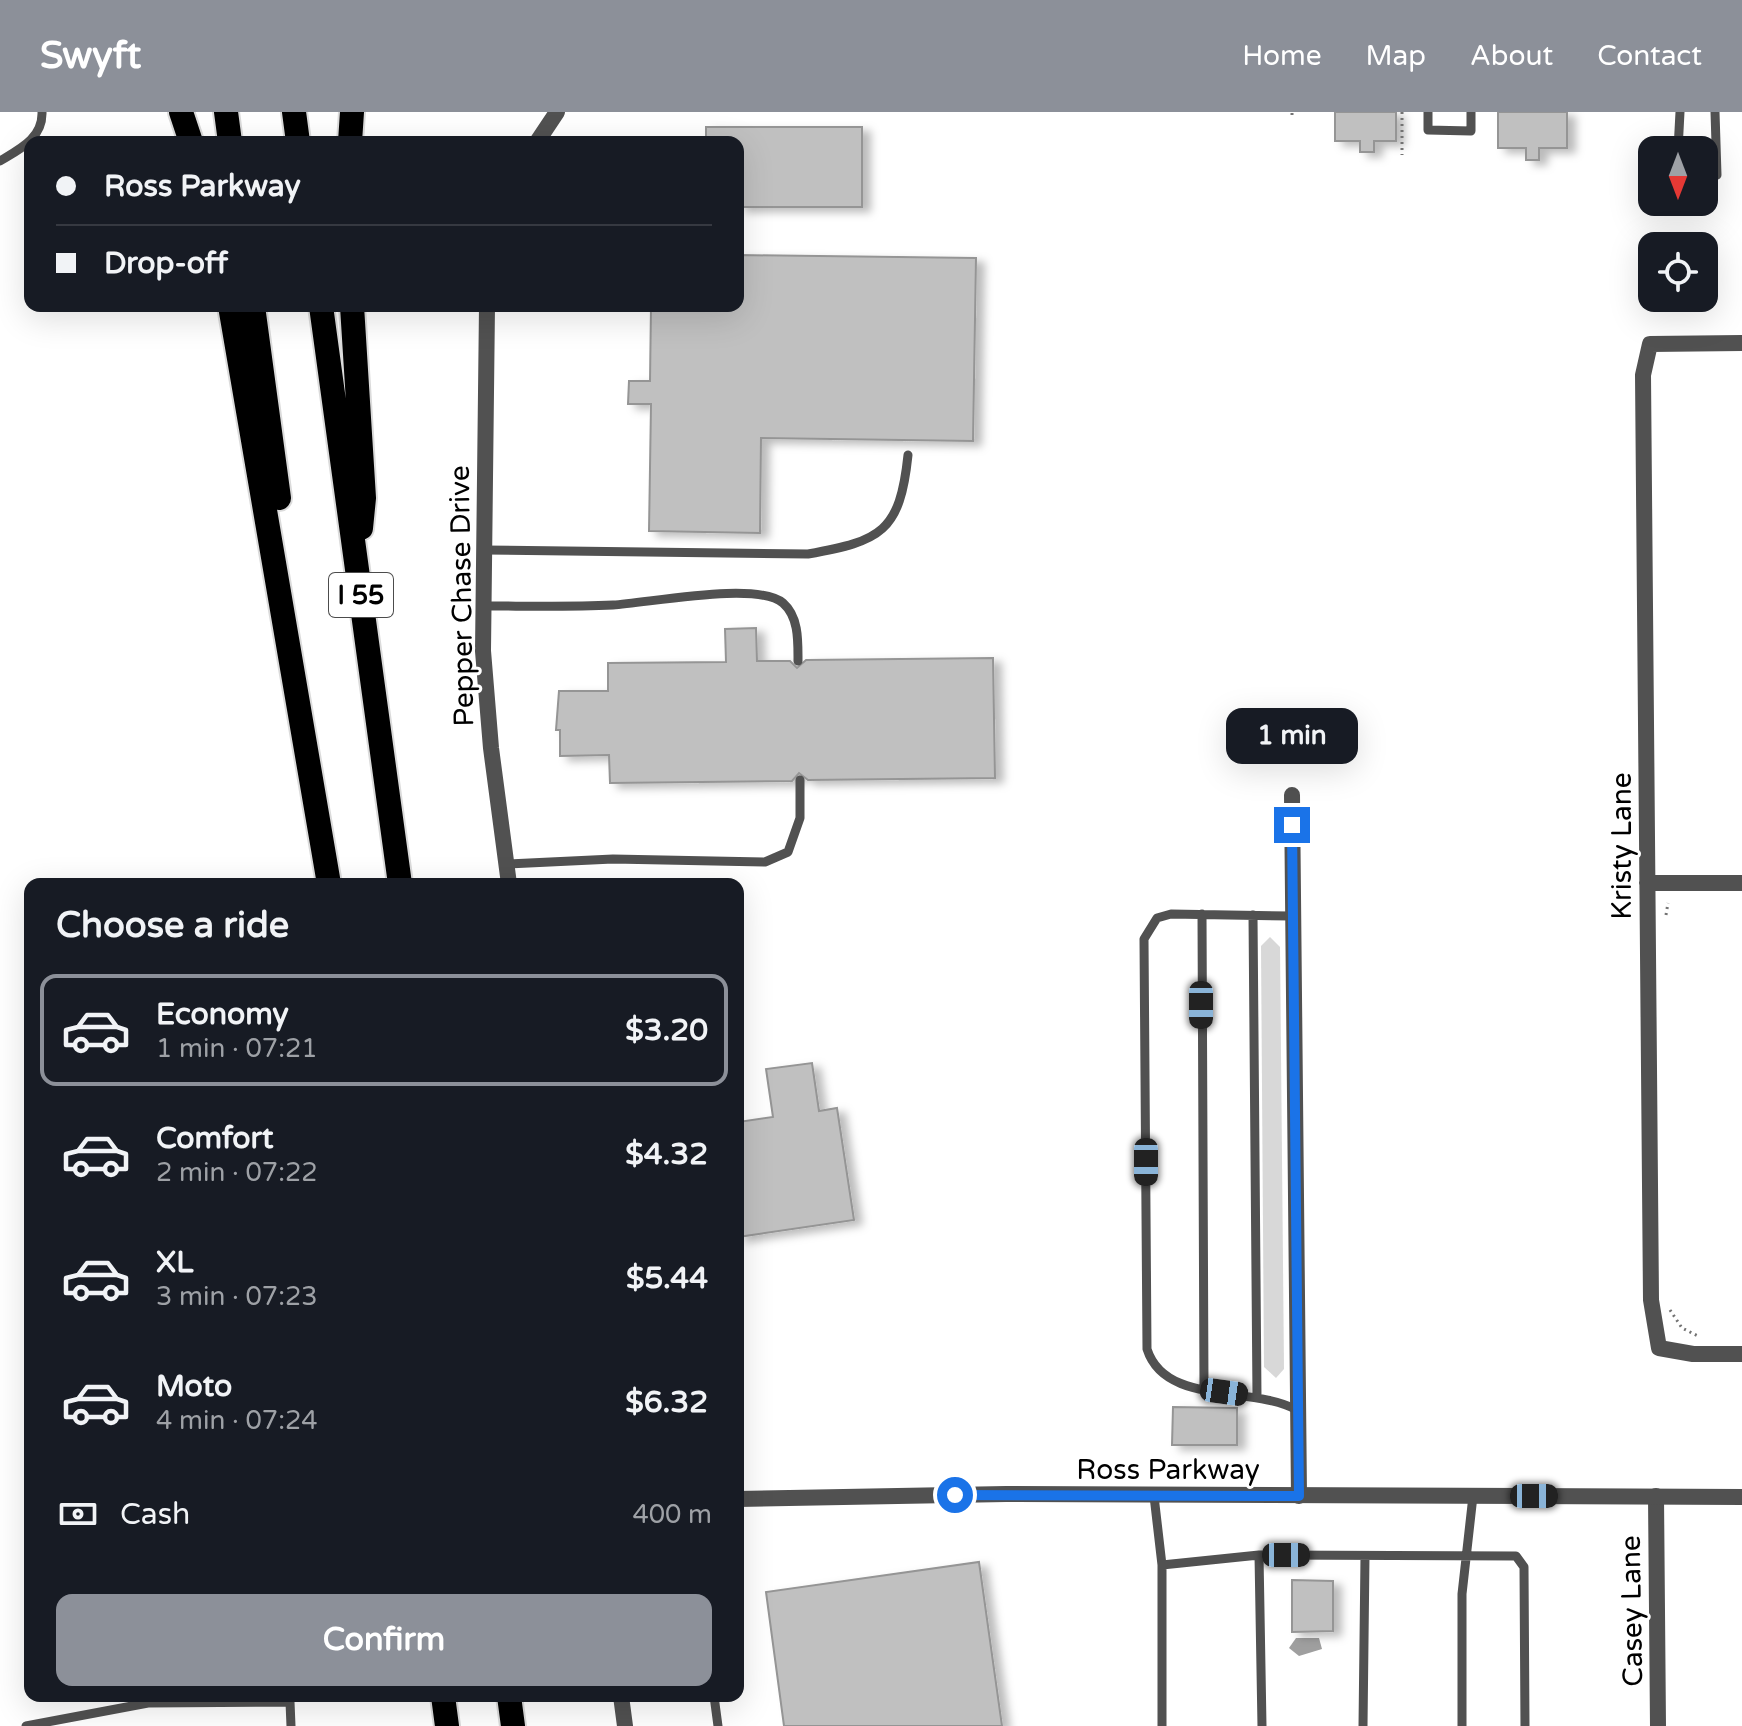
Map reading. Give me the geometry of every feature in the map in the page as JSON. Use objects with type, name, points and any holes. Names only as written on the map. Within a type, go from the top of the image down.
[{"type":"highway","points":[[181,112],[189,136]]},
{"type":"highway","points":[[226,112],[229,136]]},
{"type":"highway","points":[[294,112],[297,136]]},
{"type":"highway","points":[[350,136],[352,112]]},
{"type":"highway","points":[[231,312],[329,878]]},
{"type":"highway","name":"I 55","points":[[254,312],[329,878]]},
{"type":"highway","name":"I 55","points":[[322,312],[399,878]]},
{"type":"highway","points":[[352,312],[364,498],[358,571]]},
{"type":"highway","points":[[444,1702],[447,1726]]},
{"type":"highway","points":[[510,1702],[513,1726]]},
{"type":"street","points":[[541,136],[557,112]]},
{"type":"street","name":"Pepper Chase Drive","points":[[487,312],[483,606],[487,711],[508,878]]},
{"type":"street","name":"Kristy Lane","points":[[1742,343],[1650,344],[1643,375],[1651,1278],[1659,1348],[1693,1354],[1742,1354]]},
{"type":"street","points":[[1292,795],[1299,1496]]},
{"type":"street","points":[[1647,883],[1742,883]]},
{"type":"street","name":"Casey Lane","points":[[1656,1496],[1658,1726]]},
{"type":"street","name":"Ross Parkway","points":[[744,1499],[1742,1497]]},
{"type":"street","points":[[622,1702],[625,1726]]},
{"type":"lane","points":[[36,136],[43,126],[42,112]]},
{"type":"lane","points":[[1428,112],[1428,130],[1471,131],[1471,112]]},
{"type":"lane","points":[[1679,136],[1680,112]]},
{"type":"lane","points":[[1715,112],[1716,136]]},
{"type":"lane","points":[[0,161],[24,145]]},
{"type":"lane","points":[[484,550],[808,554],[842,548],[870,539],[890,522],[899,506],[908,455]]},
{"type":"lane","points":[[483,606],[615,605],[723,593],[761,595],[781,601],[793,615],[798,661]]},
{"type":"lane","points":[[507,864],[613,859],[765,862],[788,852],[797,833],[800,780]]},
{"type":"lane","points":[[1291,916],[1171,914],[1157,918],[1144,939],[1147,1349],[1152,1364],[1164,1378],[1204,1389],[1257,1397],[1297,1410]]},
{"type":"lane","points":[[1202,914],[1204,1389]]},
{"type":"lane","points":[[1253,915],[1257,1397]]},
{"type":"lane","points":[[1154,1496],[1162,1565],[1162,1726]]},
{"type":"lane","points":[[1462,1726],[1462,1594],[1473,1496]]},
{"type":"lane","points":[[1162,1565],[1259,1555],[1467,1554],[1507,1555],[1522,1560],[1525,1726]]},
{"type":"lane","points":[[1259,1555],[1262,1726]]},
{"type":"lane","points":[[1363,1726],[1365,1556]]},
{"type":"lane","points":[[26,1726],[148,1703],[290,1702],[291,1726]]},
{"type":"lane","points":[[715,1702],[718,1726]]},
{"type":"path","points":[[1402,112],[1402,155]]},
{"type":"path","points":[[1664,921],[1668,903]]},
{"type":"path","points":[[1668,1301],[1682,1328],[1705,1337]]},
{"type":"shaded area","points":[[1270,937],[1280,947],[1284,1369],[1276,1378],[1264,1367],[1261,946]]},
{"type":"shaded area","points":[[1296,1638],[1319,1638],[1322,1649],[1299,1656],[1289,1648]]},
{"type":"building","points":[[1335,112],[1396,112],[1396,141],[1374,141],[1374,152],[1360,152],[1360,141],[1335,141]]},
{"type":"building","points":[[1498,112],[1567,112],[1567,148],[1539,148],[1539,160],[1526,160],[1526,148],[1498,148]]},
{"type":"building","points":[[706,127],[862,127],[862,207],[744,207],[744,136],[706,136]]},
{"type":"building","points":[[744,255],[976,258],[973,441],[761,438],[760,533],[649,531],[651,404],[628,404],[629,381],[650,381],[651,312],[744,312]]},
{"type":"building","points":[[756,628],[757,661],[790,661],[797,668],[806,660],[993,658],[995,778],[808,780],[799,773],[792,781],[610,783],[609,755],[560,756],[560,730],[556,730],[559,691],[608,691],[608,663],[726,662],[725,629]]},
{"type":"building","points":[[812,1063],[819,1111],[837,1108],[854,1220],[744,1236],[744,1121],[773,1117],[766,1069]]},
{"type":"building","points":[[1173,1407],[1237,1408],[1237,1445],[1172,1445]]},
{"type":"building","points":[[979,1562],[1002,1726],[784,1726],[766,1592]]},
{"type":"building","points":[[1292,1580],[1333,1581],[1333,1631],[1292,1632]]},
{"type":"route","points":[[955,1495],[1299,1496],[1292,825]]}]
